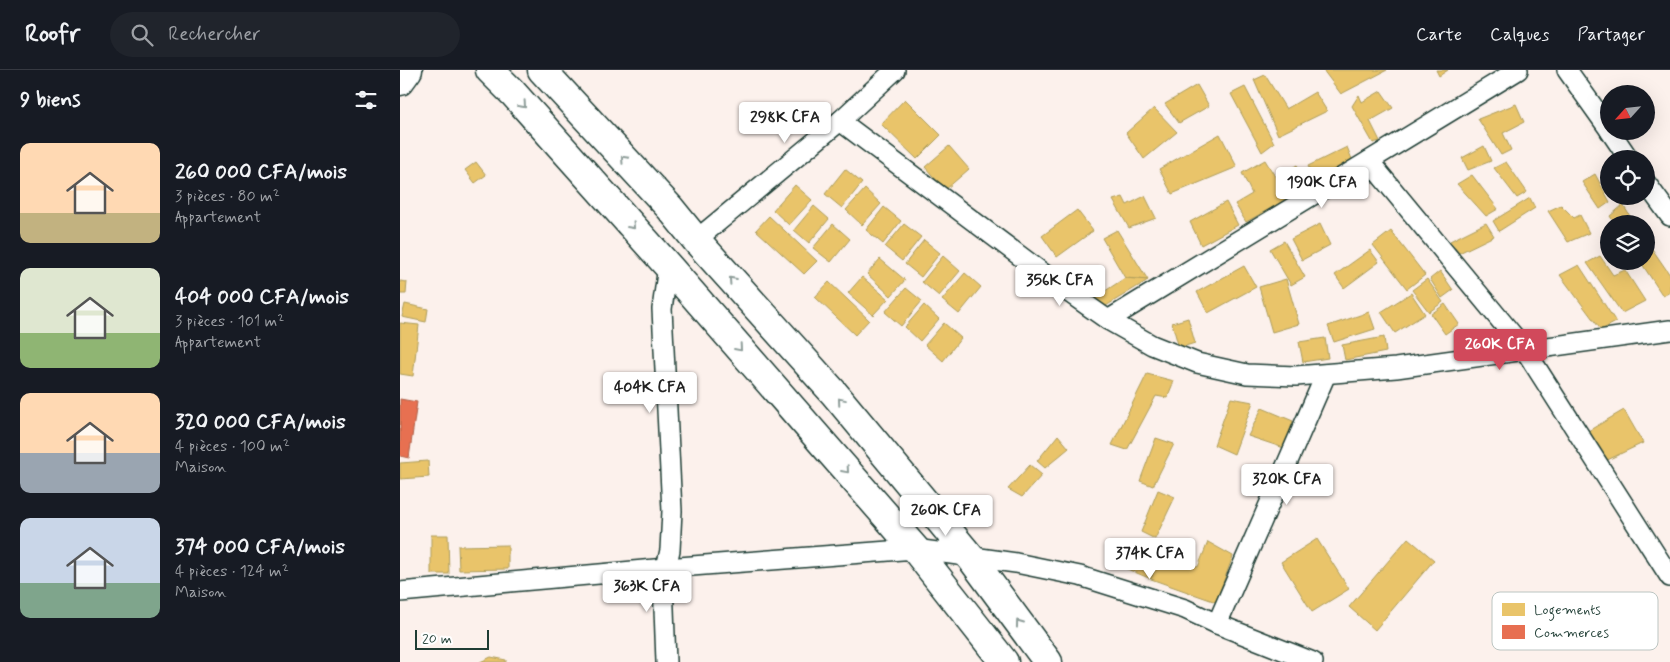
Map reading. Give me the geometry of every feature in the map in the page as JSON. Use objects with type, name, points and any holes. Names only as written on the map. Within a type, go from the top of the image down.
[{"type":"main road","points":[[400,81],[408,70]]},
{"type":"main road","points":[[490,70],[668,266],[915,549],[1004,662]]},
{"type":"main road","points":[[542,70],[663,201],[834,393],[971,558],[1048,662]]},
{"type":"street","points":[[696,240],[840,120],[895,70]]},
{"type":"street","points":[[1108,320],[1518,70]]},
{"type":"street","points":[[1567,70],[1600,116]]},
{"type":"street","points":[[840,120],[1108,320],[1152,345],[1197,363],[1247,374],[1296,376],[1326,374],[1396,368],[1670,330]]},
{"type":"street","points":[[1369,161],[1525,350],[1670,577]]},
{"type":"street","points":[[1655,195],[1670,216]]},
{"type":"street","points":[[666,662],[663,582],[670,550],[672,511],[662,309],[668,266]]},
{"type":"street","points":[[1218,624],[1326,374]]},
{"type":"street","points":[[400,592],[666,568],[915,549],[1016,563],[1080,576],[1185,609],[1313,662]]},
{"type":"building: Logements","points":[[1323,70],[1387,70],[1341,94]]},
{"type":"building: Logements","points":[[1436,70],[1448,70],[1439,76]]},
{"type":"building: Logements","points":[[1265,75],[1286,109],[1315,92],[1327,111],[1278,135],[1254,80]]},
{"type":"building: Logements","points":[[1197,85],[1209,106],[1179,123],[1165,104]]},
{"type":"building: Logements","points":[[1245,87],[1274,143],[1262,152],[1231,94]]},
{"type":"building: Logements","points":[[1381,91],[1393,108],[1370,121],[1380,141],[1373,143],[1352,106],[1359,95],[1362,102]]},
{"type":"building: Logements","points":[[905,99],[941,135],[917,159],[881,124]]},
{"type":"building: Logements","points":[[1516,104],[1524,122],[1503,133],[1511,150],[1501,155],[1478,119]]},
{"type":"building: Logements","points":[[1154,108],[1177,132],[1144,159],[1126,133]]},
{"type":"building: Logements","points":[[1220,134],[1237,167],[1172,194],[1159,169]]},
{"type":"building: Logements","points":[[949,146],[969,169],[945,190],[925,167]]},
{"type":"building: Logements","points":[[1484,146],[1491,161],[1468,170],[1462,158]]},
{"type":"building: Logements","points":[[1347,147],[1356,169],[1315,181],[1308,166]]},
{"type":"building: Logements","points":[[1265,160],[1276,178],[1297,165],[1309,187],[1246,222],[1235,204],[1252,194],[1242,173]]},
{"type":"building: Logements","points":[[476,162],[486,175],[475,183],[465,170]]},
{"type":"building: Logements","points":[[1506,162],[1527,192],[1517,198],[1494,168]]},
{"type":"building: Logements","points":[[845,169],[862,183],[842,208],[825,194]]},
{"type":"building: Logements","points":[[1595,174],[1600,183],[1600,205],[1606,205],[1600,209],[1582,182]]},
{"type":"building: Logements","points":[[1472,175],[1498,209],[1486,216],[1457,184]]},
{"type":"building: Logements","points":[[795,185],[812,200],[789,225],[773,210]]},
{"type":"building: Logements","points":[[865,189],[881,204],[862,225],[846,210]]},
{"type":"building: Logements","points":[[1145,196],[1156,218],[1129,228],[1113,200],[1123,197],[1127,205]]},
{"type":"building: Logements","points":[[1530,198],[1535,208],[1499,231],[1493,221]]},
{"type":"building: Logements","points":[[1226,202],[1238,225],[1201,245],[1190,222]]},
{"type":"building: Logements","points":[[1561,205],[1574,218],[1580,215],[1589,233],[1568,242],[1548,211]]},
{"type":"building: Logements","points":[[1623,205],[1629,215],[1611,215]]},
{"type":"building: Logements","points":[[814,206],[829,219],[809,243],[794,230]]},
{"type":"building: Logements","points":[[884,207],[901,221],[883,244],[866,230]]},
{"type":"building: Logements","points":[[1077,210],[1093,231],[1057,257],[1042,236]]},
{"type":"building: Logements","points":[[769,216],[817,261],[804,274],[756,230]]},
{"type":"building: Logements","points":[[1486,223],[1494,236],[1459,253],[1450,241]]},
{"type":"building: Logements","points":[[833,224],[850,239],[831,262],[813,248]]},
{"type":"building: Logements","points":[[904,224],[921,237],[902,261],[885,247]]},
{"type":"building: Logements","points":[[1320,224],[1330,245],[1302,260],[1291,239]]},
{"type":"building: Logements","points":[[1117,230],[1148,280],[1125,278],[1102,238]]},
{"type":"building: Logements","points":[[1391,231],[1425,275],[1407,289],[1373,245]]},
{"type":"building: Logements","points":[[924,240],[940,253],[921,277],[905,264]]},
{"type":"building: Logements","points":[[1284,241],[1305,277],[1291,285],[1270,249]]},
{"type":"building: Logements","points":[[1370,250],[1379,262],[1344,288],[1335,275]]},
{"type":"building: Logements","points":[[1655,253],[1670,275],[1670,292],[1663,296],[1646,270],[1655,270]]},
{"type":"building: Logements","points":[[943,256],[960,271],[939,296],[922,282]]},
{"type":"building: Logements","points":[[1600,256],[1600,270],[1610,270],[1613,275],[1625,270],[1645,301],[1622,313],[1587,263]]},
{"type":"building: Logements","points":[[880,259],[905,280],[891,296],[867,274]]},
{"type":"building: Logements","points":[[1579,265],[1616,322],[1601,330],[1560,275]]},
{"type":"building: Logements","points":[[1244,266],[1256,287],[1208,313],[1197,292]]},
{"type":"building: Logements","points":[[1440,271],[1453,290],[1442,298],[1430,279]]},
{"type":"building: Logements","points":[[965,273],[981,287],[959,314],[942,300]]},
{"type":"building: Logements","points":[[862,277],[888,299],[873,315],[848,293]]},
{"type":"building: Logements","points":[[1125,278],[1148,280],[1101,309],[1093,299]]},
{"type":"building: Logements","points":[[1286,279],[1299,324],[1272,332],[1259,287]]},
{"type":"building: Logements","points":[[1427,279],[1443,302],[1429,312],[1412,290]]},
{"type":"building: Logements","points":[[400,281],[407,282],[406,294],[400,294]]},
{"type":"building: Logements","points":[[829,282],[869,320],[855,335],[815,297]]},
{"type":"building: Logements","points":[[906,288],[922,301],[901,326],[885,312]]},
{"type":"building: Logements","points":[[1411,293],[1425,314],[1395,333],[1381,312]]},
{"type":"building: Logements","points":[[405,304],[428,309],[426,322],[402,317]]},
{"type":"building: Logements","points":[[1445,304],[1459,324],[1445,334],[1431,314]]},
{"type":"building: Logements","points":[[924,305],[939,319],[920,341],[905,327]]},
{"type":"building: Logements","points":[[1369,312],[1375,329],[1334,342],[1328,326]]},
{"type":"building: Logements","points":[[1188,318],[1195,343],[1179,348],[1172,323]]},
{"type":"building: Logements","points":[[400,323],[419,325],[413,376],[400,374]]},
{"type":"building: Logements","points":[[944,323],[961,338],[943,361],[925,345]]},
{"type":"building: Logements","points":[[1384,337],[1386,352],[1345,360],[1342,345]]},
{"type":"building: Logements","points":[[1325,338],[1328,358],[1303,362],[1299,342]]},
{"type":"building: Logements","points":[[1147,374],[1174,381],[1167,398],[1156,396],[1127,450],[1112,445]]},
{"type":"building: Logements","points":[[1231,398],[1253,402],[1234,454],[1214,445]]},
{"type":"building: Logements","points":[[1262,408],[1293,421],[1284,448],[1248,436]]},
{"type":"building: Logements","points":[[1624,410],[1643,443],[1599,464],[1583,434]]},
{"type":"building: Logements","points":[[1058,435],[1069,448],[1045,468],[1037,461]]},
{"type":"building: Logements","points":[[1156,438],[1174,444],[1153,486],[1140,481]]},
{"type":"building: Logements","points":[[428,461],[429,477],[400,479],[400,463]]},
{"type":"building: Logements","points":[[1030,465],[1042,475],[1022,497],[1008,489]]},
{"type":"building: Logements","points":[[1158,490],[1175,497],[1155,539],[1141,532]]},
{"type":"building: Logements","points":[[431,535],[448,535],[449,574],[431,574]]},
{"type":"building: Logements","points":[[1408,538],[1434,560],[1375,630],[1349,607]]},
{"type":"building: Logements","points":[[1317,539],[1349,589],[1312,612],[1281,562]]},
{"type":"building: Logements","points":[[1208,542],[1233,556],[1216,602],[1151,579],[1160,555],[1198,567]]},
{"type":"building: Logements","points":[[508,545],[508,569],[459,570],[458,546]]},
{"type":"building: Logements","points":[[1135,545],[1160,555],[1151,579],[1125,568]]},
{"type":"building: Logements","points":[[491,657],[506,660],[506,662],[480,662]]},
{"type":"building: Commerces","points":[[400,399],[417,402],[409,458],[400,456]]}]
